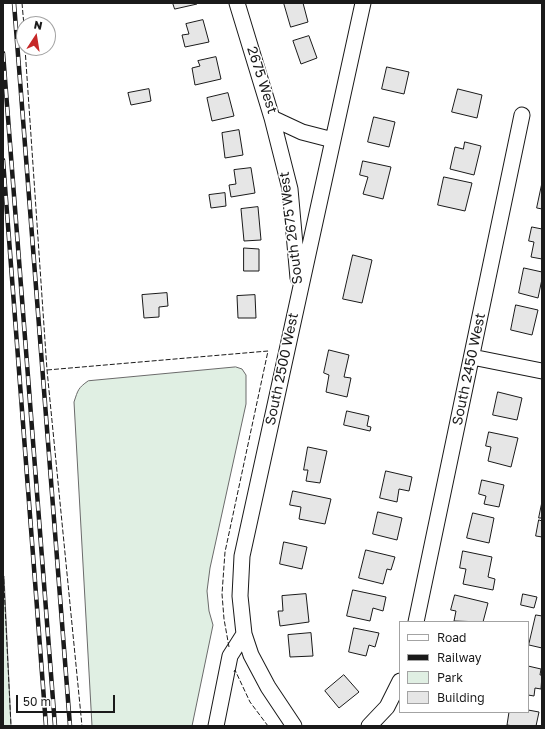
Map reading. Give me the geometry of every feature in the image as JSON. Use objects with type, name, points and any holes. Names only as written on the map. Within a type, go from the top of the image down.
[{"type":"street","name":"2675 West","points":[[237,3],[272,118],[302,132],[333,140]]},
{"type":"street","name":"South 2500 West","points":[[294,726],[268,687],[254,662],[244,634],[240,596],[242,556],[363,3]]},
{"type":"street","name":"South 2450 West","points":[[416,621],[522,115]]},
{"type":"street","name":"South 2675 West","points":[[272,118],[290,188],[299,291]]},
{"type":"street","points":[[472,357],[542,371]]},
{"type":"street","points":[[216,726],[230,656],[244,634]]},
{"type":"street","points":[[369,726],[387,707],[399,683]]},
{"type":"green space","points":[[236,367],[242,369],[246,375],[246,404],[210,568],[207,591],[209,611],[213,625],[192,726],[92,726],[74,402],[78,392],[80,388],[88,381]]},
{"type":"green space","points":[[4,576],[11,726],[3,726]]},
{"type":"building","points":[[173,3],[197,3],[197,4],[175,9]]},
{"type":"building","points":[[284,3],[303,3],[308,22],[291,27]]},
{"type":"building","points":[[203,20],[209,42],[185,47],[182,35],[189,34],[186,24]]},
{"type":"building","points":[[309,36],[317,58],[301,64],[293,41]]},
{"type":"building","points":[[216,57],[221,79],[195,85],[192,68],[200,66],[198,61]]},
{"type":"building","points":[[387,67],[409,72],[404,94],[382,89]]},
{"type":"building","points":[[149,89],[151,101],[131,105],[128,93]]},
{"type":"building","points":[[458,89],[482,95],[477,118],[452,112]]},
{"type":"building","points":[[228,93],[234,116],[212,121],[207,98]]},
{"type":"building","points":[[374,117],[395,122],[389,147],[368,142]]},
{"type":"building","points":[[239,130],[243,155],[225,158],[222,133]]},
{"type":"building","points":[[465,142],[481,146],[474,175],[450,169],[455,147],[463,149]]},
{"type":"building","points":[[363,161],[391,167],[383,199],[363,194],[368,177],[360,175]]},
{"type":"building","points":[[251,168],[255,193],[231,197],[229,185],[236,184],[234,170]]},
{"type":"building","points":[[444,177],[472,183],[465,211],[438,205]]},
{"type":"building","points":[[542,183],[542,209],[537,208]]},
{"type":"building","points":[[225,193],[226,206],[211,208],[209,195]]},
{"type":"building","points":[[258,207],[261,240],[244,241],[241,209]]},
{"type":"building","points":[[532,227],[542,229],[542,259],[531,257],[534,242],[529,241]]},
{"type":"building","points":[[244,248],[259,249],[259,271],[244,271]]},
{"type":"building","points":[[353,255],[372,260],[362,303],[343,299]]},
{"type":"building","points":[[524,268],[542,272],[538,298],[519,293]]},
{"type":"building","points":[[167,293],[168,306],[159,307],[159,317],[144,318],[142,295]]},
{"type":"building","points":[[255,295],[256,318],[238,318],[237,296]]},
{"type":"building","points":[[516,305],[538,310],[532,335],[511,330]]},
{"type":"building","points":[[329,350],[349,355],[344,377],[351,378],[347,397],[326,392],[329,375],[324,373]]},
{"type":"building","points":[[498,392],[522,398],[517,420],[493,415]]},
{"type":"building","points":[[347,411],[369,416],[367,426],[371,427],[370,431],[344,425]]},
{"type":"building","points":[[489,432],[518,438],[511,467],[488,461],[491,447],[486,446]]},
{"type":"building","points":[[308,447],[327,451],[320,483],[306,481],[308,470],[304,470]]},
{"type":"building","points":[[386,471],[412,477],[409,491],[399,489],[397,502],[380,498]]},
{"type":"building","points":[[482,480],[504,485],[499,507],[484,504],[486,496],[479,494]]},
{"type":"building","points":[[293,491],[331,499],[325,524],[299,519],[301,507],[290,505]]},
{"type":"building","points":[[542,502],[542,518],[539,518]]},
{"type":"building","points":[[378,512],[402,518],[397,540],[373,534]]},
{"type":"building","points":[[473,513],[494,518],[489,543],[467,538]]},
{"type":"building","points":[[539,520],[542,521],[542,537],[536,536]]},
{"type":"building","points":[[284,542],[307,547],[302,569],[280,564]]},
{"type":"building","points":[[366,550],[395,557],[391,570],[387,569],[383,584],[359,578]]},
{"type":"building","points":[[463,551],[492,557],[488,577],[495,579],[493,590],[463,584],[466,569],[460,568]]},
{"type":"building","points":[[353,590],[386,597],[383,611],[373,608],[370,621],[347,616]]},
{"type":"building","points":[[306,594],[309,622],[280,626],[278,611],[283,611],[282,596]]},
{"type":"building","points":[[523,594],[537,597],[534,608],[521,605]]},
{"type":"building","points":[[455,595],[488,603],[483,621],[454,621],[456,611],[451,610]]},
{"type":"building","points":[[536,615],[542,616],[542,648],[529,645]]},
{"type":"building","points":[[354,628],[379,633],[375,647],[369,645],[366,656],[349,652]]},
{"type":"building","points":[[311,633],[313,656],[290,657],[288,635]]},
{"type":"building","points":[[529,666],[541,669],[541,689],[535,688],[534,696],[529,695]]},
{"type":"building","points":[[344,675],[359,692],[339,708],[325,691]]},
{"type":"building","points":[[529,710],[539,712],[536,726],[507,725],[509,713],[529,713]]},
{"type":"railway","points":[[14,3],[70,726]]},
{"type":"railway","points":[[3,53],[55,726]]},
{"type":"railway","points":[[3,160],[46,726]]},
{"type":"fence","points":[[22,3],[23,16]]},
{"type":"fence","points":[[26,56],[47,370],[82,726]]},
{"type":"fence","points":[[47,370],[268,351],[225,552],[222,594],[224,619],[229,647]]},
{"type":"fence","points":[[3,565],[11,726]]},
{"type":"fence","points":[[234,672],[235,670],[250,702],[268,726]]}]
